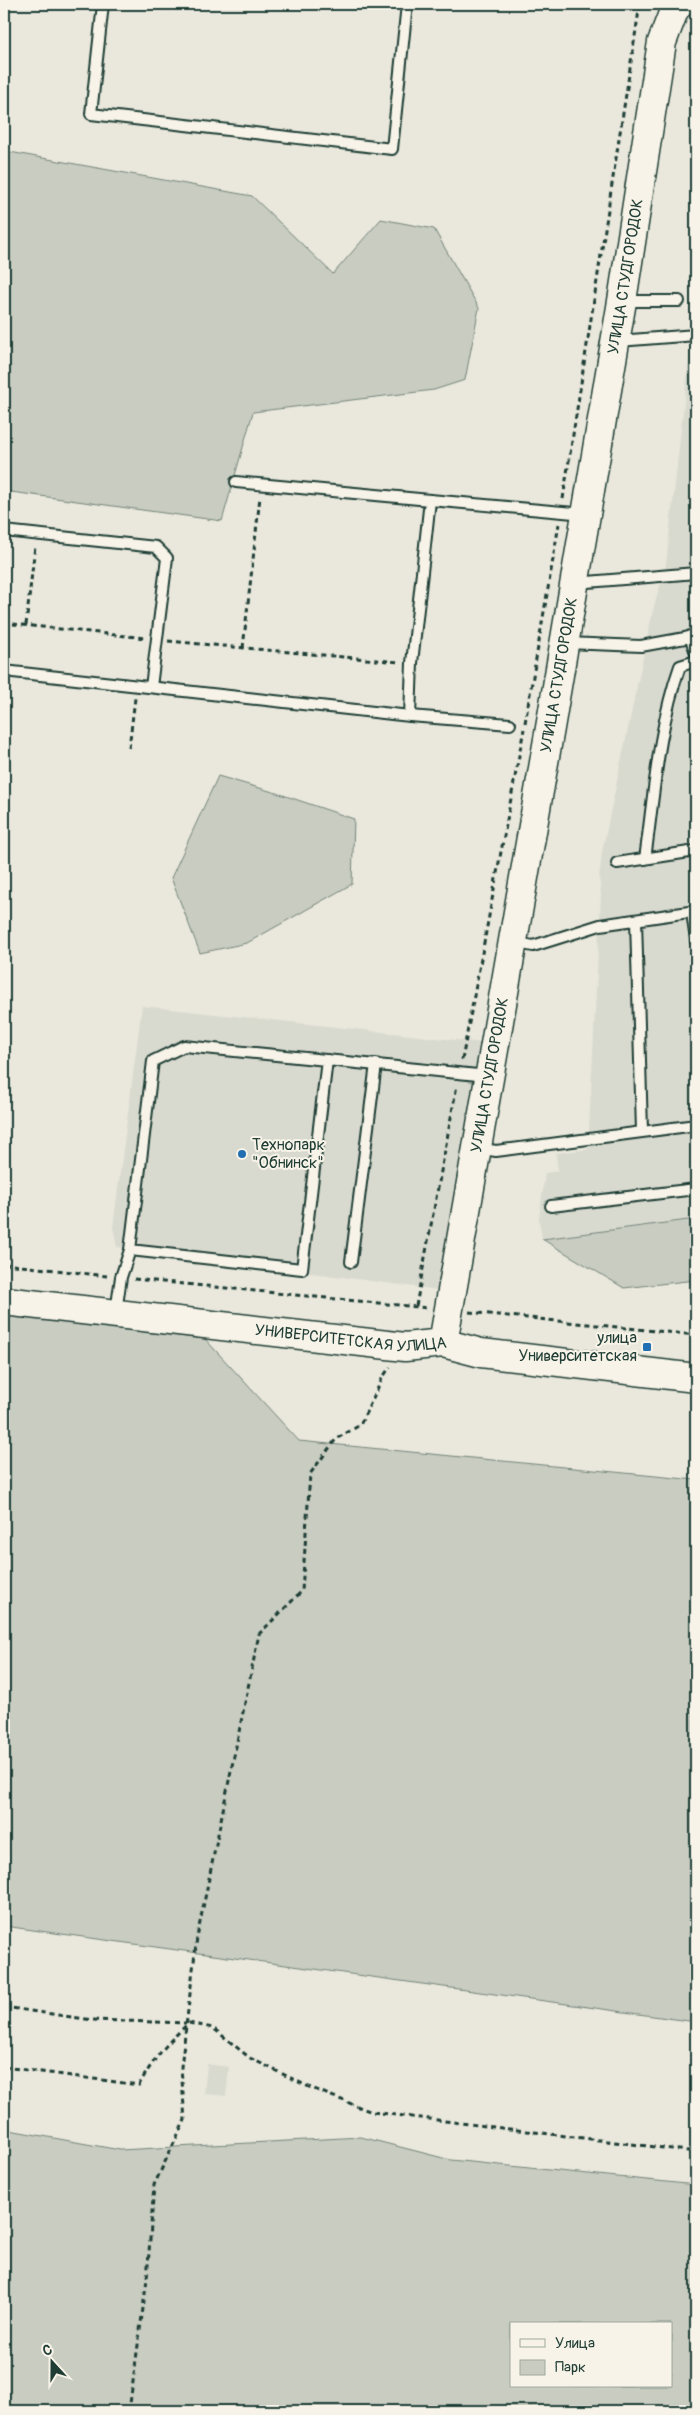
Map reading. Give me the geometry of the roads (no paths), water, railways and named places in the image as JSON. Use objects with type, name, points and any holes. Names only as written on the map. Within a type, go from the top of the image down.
[{"type":"street","name":"УЛИЦА СТУДГОРОДОК","points":[[443,1343],[574,583],[573,513],[615,341],[662,42],[678,6]]},
{"type":"street","name":"УНИВЕРСИТЕТСКАЯ УЛИЦА","points":[[4,1301],[405,1347],[443,1343],[481,1353],[696,1378]]},
{"type":"lane","points":[[103,4],[91,114],[392,149],[407,4]]},
{"type":"lane","points":[[622,301],[679,301]]},
{"type":"lane","points":[[615,341],[696,335]]},
{"type":"lane","points":[[236,482],[573,513]]},
{"type":"lane","points":[[410,716],[412,663],[430,500]]},
{"type":"lane","points":[[4,531],[156,547],[167,558],[151,687]]},
{"type":"lane","points":[[574,583],[696,573]]},
{"type":"lane","points":[[564,643],[641,646],[693,636],[696,653]]},
{"type":"lane","points":[[645,859],[660,748],[672,690],[680,666],[696,661]]},
{"type":"lane","points":[[4,671],[410,716],[510,724]]},
{"type":"lane","points":[[617,863],[696,851]]},
{"type":"lane","points":[[512,942],[533,946],[600,926],[694,911],[696,941]]},
{"type":"lane","points":[[636,920],[642,1131]]},
{"type":"lane","points":[[116,1313],[120,1277],[130,1250],[153,1061],[184,1046],[488,1076]]},
{"type":"lane","points":[[130,1250],[302,1269],[327,1060]]},
{"type":"lane","points":[[351,1262],[376,1064]]},
{"type":"lane","points":[[476,1148],[496,1151],[696,1124]]},
{"type":"lane","points":[[551,1206],[696,1189]]},
{"type":"place","name":"Технопарк \"Обнинск\"","points":[[242,1154]]},
{"type":"place","name":"улица Университетская","points":[[647,1347]]}]
